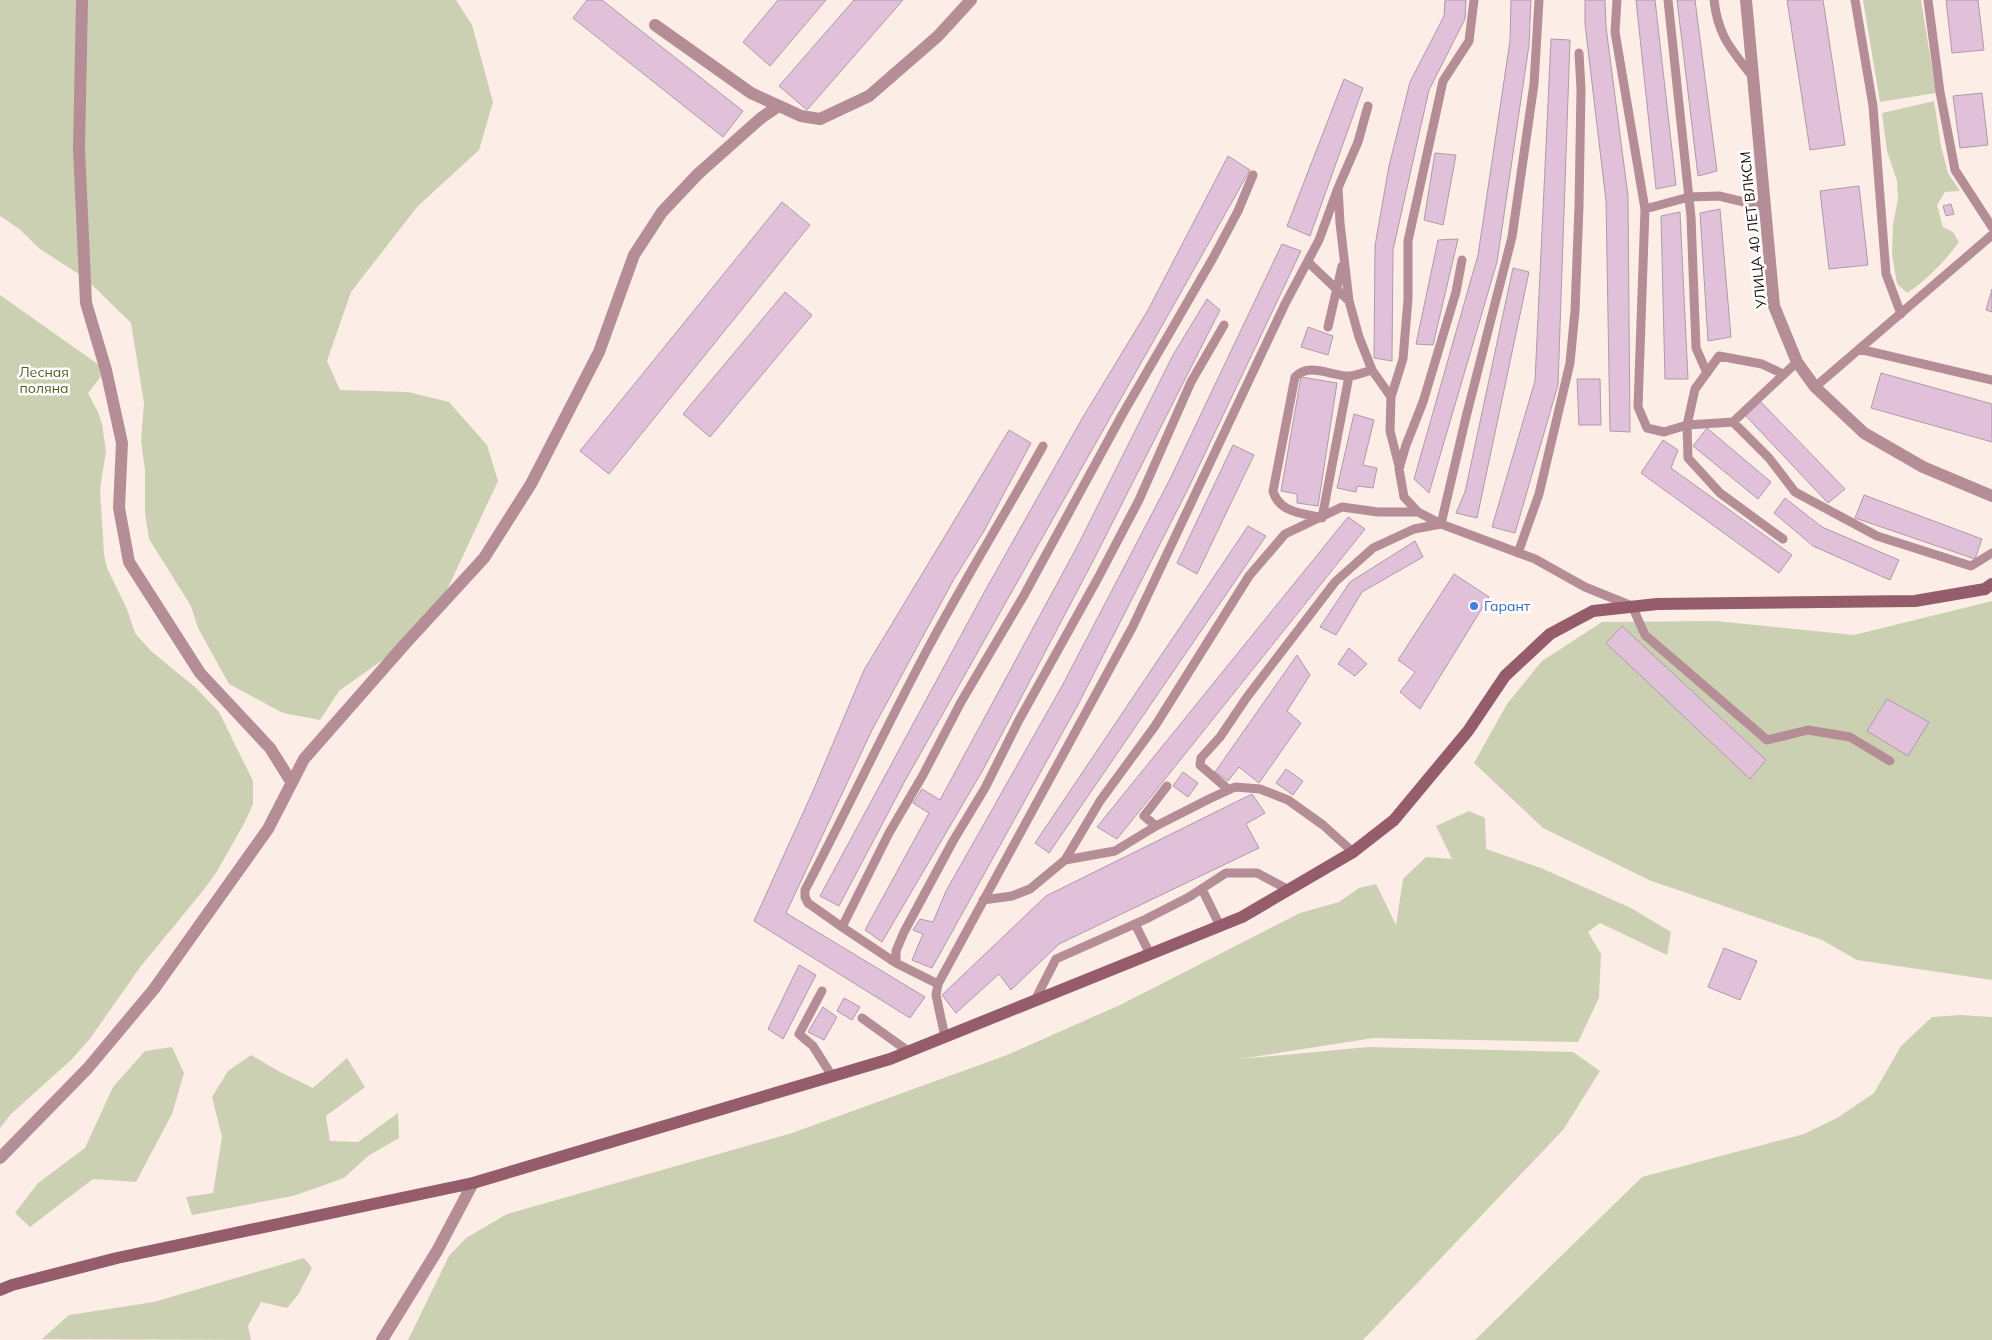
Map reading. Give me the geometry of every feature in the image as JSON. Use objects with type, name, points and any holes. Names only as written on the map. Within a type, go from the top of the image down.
[{"type":"street","points":[[82,0],[79,149],[86,303],[106,370],[122,443],[119,508],[129,562],[200,672],[270,748],[292,783]]},
{"type":"street","points":[[655,25],[751,93],[777,107],[801,116],[820,119],[869,96],[938,36],[971,0]]},
{"type":"street","name":"УЛИЦА 40 ЛЕТ ВЛКСМ","points":[[1746,0],[1774,306],[1797,362],[1815,387],[1864,433],[1923,467],[1992,496]]},
{"type":"street","points":[[0,1158],[88,1068],[154,989],[268,829],[304,758],[484,558],[531,484],[599,352],[634,255],[662,212],[698,174],[761,118],[777,107]]},
{"type":"street","points":[[0,1290],[12,1284],[117,1258],[473,1184],[832,1076],[908,1051],[1242,917],[1353,852],[1394,820],[1468,731],[1505,676],[1550,634],[1593,611],[1658,604],[1915,601],[1985,589],[1992,584]]},
{"type":"street","points":[[382,1340],[437,1251],[473,1184]]},
{"type":"lane","points":[[1474,0],[1469,41],[1443,81],[1408,241],[1408,299],[1403,359],[1391,397],[1390,431],[1400,469],[1404,497],[1418,512],[1441,524],[1536,559],[1585,587],[1632,606],[1645,635],[1767,740],[1808,730],[1850,737],[1890,761]]},
{"type":"lane","points":[[1441,524],[1512,237],[1534,84],[1539,0]]},
{"type":"lane","points":[[1617,0],[1615,32],[1644,209],[1638,407],[1647,428],[1664,432],[1687,425],[1733,422],[1797,362]]},
{"type":"lane","points":[[1668,0],[1688,197],[1696,348],[1707,373]]},
{"type":"lane","points":[[1714,0],[1716,20],[1729,47],[1753,77]]},
{"type":"lane","points":[[1855,0],[1873,106],[1886,274],[1900,314]]},
{"type":"lane","points":[[1928,0],[1940,92],[1956,170],[1992,227]]},
{"type":"lane","points":[[1518,553],[1539,494],[1570,363],[1575,311],[1579,206],[1581,89],[1579,53]]},
{"type":"lane","points":[[946,1037],[936,995],[938,984],[1133,626],[1285,304],[1319,240],[1338,188],[1358,142],[1368,106]]},
{"type":"lane","points":[[842,927],[890,833],[961,702],[1024,597],[1122,415],[1213,258],[1238,211],[1253,175]]},
{"type":"lane","points":[[1338,188],[1343,261],[1349,301],[1359,337],[1372,370],[1391,397]]},
{"type":"lane","points":[[1644,209],[1688,197],[1719,196],[1765,207]]},
{"type":"lane","points":[[1815,387],[1988,242],[1992,235]]},
{"type":"lane","points":[[1400,469],[1406,445],[1423,402],[1456,292],[1462,260]]},
{"type":"lane","points":[[1328,327],[1343,261]]},
{"type":"lane","points":[[1308,262],[1349,301]]},
{"type":"lane","points":[[896,963],[896,951],[904,932],[985,788],[1019,720],[1098,578],[1138,500],[1191,382],[1224,325]]},
{"type":"lane","points":[[1859,349],[1992,380]]},
{"type":"lane","points":[[1783,374],[1762,364],[1719,356],[1695,388],[1687,425],[1688,458],[1720,493],[1783,539]]},
{"type":"lane","points":[[1322,518],[1283,508],[1275,500],[1273,491],[1282,436],[1295,377],[1300,371],[1309,370],[1349,376],[1372,370]]},
{"type":"lane","points":[[1322,518],[1349,376]]},
{"type":"lane","points":[[1733,422],[1769,458],[1795,492],[1877,536],[1970,566],[1992,553]]},
{"type":"lane","points":[[938,984],[896,963],[808,903],[805,897],[805,890],[850,805],[896,708],[1043,446]]},
{"type":"lane","points":[[983,900],[1012,896],[1030,890],[1065,860],[1100,801],[1155,726],[1249,576],[1285,534],[1342,508],[1378,512],[1418,512]]},
{"type":"lane","points":[[1229,790],[1200,766],[1201,758],[1220,737],[1335,582],[1373,548],[1414,529],[1441,524]]},
{"type":"lane","points":[[1156,826],[1144,816],[1167,786]]},
{"type":"lane","points":[[1065,860],[1115,851],[1156,826],[1235,787],[1260,789],[1288,800],[1324,825],[1353,852]]},
{"type":"lane","points":[[1035,1000],[1056,959],[1135,924],[1202,889],[1226,873],[1257,873],[1289,890]]},
{"type":"lane","points":[[1202,889],[1220,926]]},
{"type":"lane","points":[[1135,924],[1150,954]]},
{"type":"lane","points":[[822,991],[799,1034],[813,1046],[832,1076]]},
{"type":"lane","points":[[862,1018],[908,1051]]},
{"type":"green space","points":[[0,0],[456,0],[472,25],[493,102],[479,150],[417,207],[351,292],[327,361],[340,390],[408,392],[449,402],[487,445],[498,481],[439,607],[405,644],[339,691],[320,720],[283,713],[229,684],[198,628],[191,606],[149,539],[145,513],[145,470],[141,441],[144,403],[131,323],[85,278],[40,249],[18,228],[0,216]]},
{"type":"green space","points":[[1863,0],[1921,0],[1936,93],[1880,102]]},
{"type":"green space","points":[[1934,101],[1941,146],[1948,173],[1960,191],[1945,192],[1937,205],[1943,227],[1953,232],[1959,242],[1935,270],[1907,293],[1897,284],[1892,254],[1893,224],[1898,199],[1897,181],[1887,151],[1882,113]]},
{"type":"green space","name":"Лесная поляна","points":[[0,295],[106,370],[88,393],[102,424],[106,451],[100,489],[104,554],[107,568],[127,609],[135,633],[151,651],[196,688],[219,712],[253,781],[253,804],[216,873],[141,966],[89,1040],[71,1060],[11,1114],[0,1128]]},
{"type":"green space","points":[[1992,601],[1992,980],[1857,960],[1822,940],[1649,880],[1543,828],[1474,763],[1507,704],[1542,661],[1602,622],[1716,621],[1854,635]]},
{"type":"green space","points":[[1469,811],[1485,818],[1486,849],[1541,868],[1631,908],[1671,932],[1667,955],[1600,923],[1588,932],[1601,954],[1599,998],[1578,1042],[1373,1038],[1240,1059],[1368,1047],[1573,1052],[1600,1071],[1563,1130],[1363,1340],[408,1340],[449,1256],[466,1238],[507,1214],[792,1133],[1007,1055],[1120,1005],[1300,913],[1339,902],[1359,888],[1376,884],[1396,925],[1403,879],[1426,857],[1452,859],[1436,826]]},
{"type":"green space","points":[[1960,1015],[1992,1017],[1992,1340],[1475,1340],[1642,1177],[1804,1134],[1837,1118],[1874,1093],[1901,1046],[1932,1017]]},
{"type":"green space","points":[[172,1047],[184,1073],[172,1114],[136,1182],[93,1179],[30,1227],[15,1213],[38,1183],[85,1148],[113,1087],[145,1051]]},
{"type":"green space","points":[[251,1055],[313,1088],[347,1058],[365,1087],[326,1116],[330,1141],[358,1142],[398,1113],[399,1138],[368,1156],[344,1178],[293,1196],[192,1215],[186,1197],[213,1193],[222,1137],[212,1097],[228,1071]]},
{"type":"green space","points":[[304,1258],[312,1268],[298,1295],[287,1308],[261,1302],[248,1326],[251,1340],[42,1339],[69,1315],[154,1302]]},
{"type":"building","points":[[587,0],[602,0],[743,111],[723,137],[573,18]]},
{"type":"building","points":[[778,0],[826,0],[770,66],[743,42]]},
{"type":"building","points":[[854,0],[903,0],[807,110],[779,86]]},
{"type":"building","points":[[1445,0],[1466,0],[1465,19],[1429,90],[1393,250],[1392,361],[1374,358],[1375,246],[1389,166],[1410,82],[1444,16]]},
{"type":"building","points":[[1511,0],[1531,0],[1529,45],[1497,262],[1429,493],[1414,479],[1478,255],[1510,41]]},
{"type":"building","points":[[1585,0],[1605,0],[1606,27],[1628,196],[1630,432],[1610,431],[1606,201],[1585,24]]},
{"type":"building","points":[[1636,0],[1655,0],[1676,185],[1656,189]]},
{"type":"building","points":[[1677,0],[1695,0],[1717,171],[1698,176]]},
{"type":"building","points":[[1787,0],[1823,0],[1845,145],[1810,150]]},
{"type":"building","points":[[1946,0],[1978,0],[1984,50],[1952,53]]},
{"type":"building","points":[[1551,39],[1570,40],[1558,385],[1515,533],[1492,527],[1535,381]]},
{"type":"building","points":[[1344,79],[1363,88],[1310,236],[1287,226]]},
{"type":"building","points":[[1982,93],[1988,145],[1960,148],[1953,96]]},
{"type":"building","points":[[1435,153],[1456,155],[1443,225],[1424,220]]},
{"type":"building","points":[[1228,156],[1250,170],[906,779],[839,906],[820,896],[986,589],[1083,417],[1148,310]]},
{"type":"building","points":[[1859,186],[1868,265],[1829,269],[1820,191]]},
{"type":"building","points":[[782,202],[810,225],[609,474],[580,451]]},
{"type":"building","points":[[1951,204],[1954,214],[1946,216],[1943,206]]},
{"type":"building","points":[[1720,209],[1731,337],[1708,341],[1700,213]]},
{"type":"building","points":[[1680,212],[1688,379],[1665,379],[1661,216]]},
{"type":"building","points":[[1458,239],[1433,345],[1416,344],[1438,240]]},
{"type":"building","points":[[1282,244],[1301,251],[1189,487],[1080,701],[932,968],[912,960],[923,934],[913,930],[920,919],[933,922],[946,891],[1062,686],[1169,481]]},
{"type":"building","points":[[1513,268],[1529,272],[1477,518],[1456,513],[1465,492]]},
{"type":"building","points":[[1992,289],[1992,312],[1986,310]]},
{"type":"building","points":[[785,292],[812,315],[710,437],[683,414]]},
{"type":"building","points":[[1207,299],[1220,310],[1092,563],[984,768],[882,942],[865,930],[929,813],[913,803],[922,789],[940,800],[1079,543],[1173,355]]},
{"type":"building","points":[[1308,327],[1333,336],[1328,355],[1301,347]]},
{"type":"building","points":[[1881,373],[1992,404],[1992,442],[1871,408]]},
{"type":"building","points":[[1301,377],[1337,383],[1318,506],[1297,503],[1297,494],[1281,491]]},
{"type":"building","points":[[1577,379],[1600,379],[1601,425],[1579,425]]},
{"type":"building","points":[[1760,401],[1845,489],[1828,503],[1744,414]]},
{"type":"building","points":[[1354,414],[1374,420],[1363,465],[1377,468],[1373,488],[1357,486],[1356,492],[1337,488]]},
{"type":"building","points":[[1707,428],[1771,482],[1758,499],[1693,446]]},
{"type":"building","points":[[1009,430],[1031,443],[984,531],[954,579],[872,730],[786,913],[925,997],[910,1018],[754,921],[813,791],[864,670]]},
{"type":"building","points":[[1663,440],[1678,450],[1671,468],[1792,555],[1779,573],[1641,473]]},
{"type":"building","points":[[1233,445],[1254,455],[1197,574],[1177,563]]},
{"type":"building","points":[[1864,495],[1982,539],[1975,559],[1855,518]]},
{"type":"building","points":[[1785,498],[1822,527],[1899,560],[1890,580],[1813,546],[1774,513]]},
{"type":"building","points":[[1348,517],[1365,529],[1117,839],[1097,827]]},
{"type":"building","points":[[1248,526],[1266,536],[1049,853],[1035,843]]},
{"type":"building","points":[[1415,541],[1423,557],[1362,592],[1336,635],[1320,627],[1350,582]]},
{"type":"building","points":[[1454,574],[1489,597],[1420,709],[1400,692],[1415,672],[1398,660]]},
{"type":"building","points":[[1622,626],[1766,760],[1750,779],[1606,643]]},
{"type":"building","points":[[1349,648],[1367,664],[1355,676],[1338,664]]},
{"type":"building","points":[[1297,655],[1310,675],[1287,711],[1301,723],[1259,783],[1239,767],[1228,781],[1215,772]]},
{"type":"building","points":[[1887,699],[1929,722],[1908,756],[1867,731]]},
{"type":"building","points":[[1286,769],[1303,781],[1293,795],[1276,783]]},
{"type":"building","points":[[1183,772],[1198,783],[1188,797],[1173,786]]},
{"type":"building","points":[[1252,794],[1265,813],[1246,824],[1259,848],[1059,944],[1011,990],[999,974],[956,1013],[942,995],[1046,896]]},
{"type":"building","points":[[1724,948],[1757,961],[1740,1000],[1708,987]]},
{"type":"building","points":[[799,965],[816,975],[783,1039],[768,1029]]},
{"type":"building","points":[[844,998],[860,1007],[852,1020],[837,1011]]},
{"type":"building","points":[[823,1007],[837,1017],[824,1040],[808,1032]]},
{"type":"place","name":"Гарант","points":[[1474,606]]}]
